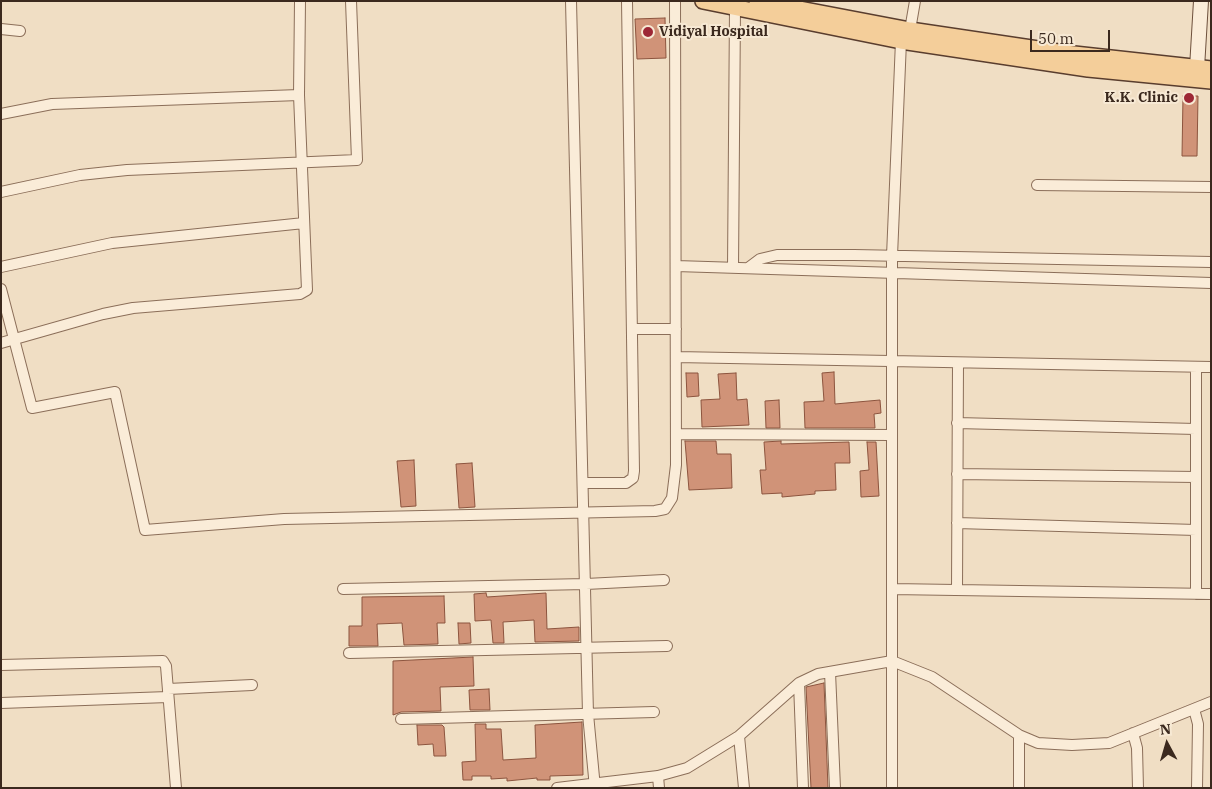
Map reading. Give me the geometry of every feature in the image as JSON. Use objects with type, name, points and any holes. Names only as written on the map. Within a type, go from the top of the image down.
[{"type":"main road","points":[[702,1],[1088,69],[1211,81]]},
{"type":"main road","points":[[757,1],[906,36],[1204,69]]},
{"type":"street","points":[[1,343],[103,314],[134,308],[305,292],[307,290],[299,95],[300,1]]},
{"type":"street","points":[[1,192],[80,175],[127,170],[353,162],[358,158],[351,1]]},
{"type":"street","points":[[572,1],[585,512],[588,714],[595,785]]},
{"type":"street","points":[[584,482],[626,483],[633,478],[626,1]]},
{"type":"street","points":[[1,289],[32,408],[115,392],[145,530],[284,518],[665,509],[672,498],[676,465],[675,1]]},
{"type":"street","points":[[892,788],[892,256],[906,36],[915,1]]},
{"type":"street","points":[[1201,1],[1204,69]]},
{"type":"street","points":[[733,268],[735,8]]},
{"type":"street","points":[[1,29],[20,30]]},
{"type":"street","points":[[1,114],[52,104],[299,95]]},
{"type":"street","points":[[1037,185],[1211,187]]},
{"type":"street","points":[[1,268],[112,243],[304,223]]},
{"type":"street","points":[[748,268],[760,259],[777,255],[1211,262]]},
{"type":"street","points":[[676,266],[1211,283]]},
{"type":"street","points":[[632,329],[676,329]]},
{"type":"street","points":[[676,357],[1211,367]]},
{"type":"street","points":[[957,590],[958,363]]},
{"type":"street","points":[[1196,367],[1196,594]]},
{"type":"street","points":[[957,424],[1196,429]]},
{"type":"street","points":[[676,434],[892,435]]},
{"type":"street","points":[[957,474],[1196,477]]},
{"type":"street","points":[[957,523],[1196,530]]},
{"type":"street","points":[[343,589],[586,584],[664,580]]},
{"type":"street","points":[[892,589],[1211,594]]},
{"type":"street","points":[[349,654],[587,650],[667,646]]},
{"type":"street","points":[[1,665],[163,660],[166,666],[176,788]]},
{"type":"street","points":[[557,788],[595,785],[658,776],[687,768],[739,736],[799,683],[818,674],[892,661],[932,676],[1019,735],[1038,742],[1072,745],[1109,743],[1211,702]]},
{"type":"street","points":[[830,672],[836,788]]},
{"type":"street","points":[[799,683],[803,788]]},
{"type":"street","points":[[1,704],[168,693],[252,685]]},
{"type":"street","points":[[1194,709],[1198,724],[1197,788]]},
{"type":"street","points":[[401,719],[654,712]]},
{"type":"street","points":[[1133,733],[1137,748],[1138,788]]},
{"type":"street","points":[[1019,735],[1019,788]]},
{"type":"street","points":[[739,736],[744,788]]},
{"type":"street","points":[[658,776],[659,788]]},
{"type":"building","points":[[665,18],[666,58],[637,59],[635,19]]},
{"type":"building","points":[[1183,96],[1198,96],[1197,156],[1182,156]]},
{"type":"building","points":[[834,372],[835,404],[880,400],[881,413],[874,414],[875,428],[805,428],[804,402],[824,401],[822,373]]},
{"type":"building","points":[[686,373],[698,373],[699,396],[687,397]]},
{"type":"building","points":[[736,373],[737,400],[747,399],[749,425],[702,427],[701,400],[720,399],[718,374]]},
{"type":"building","points":[[779,400],[780,428],[766,428],[765,401]]},
{"type":"building","points":[[685,441],[716,441],[717,454],[731,454],[732,488],[689,490]]},
{"type":"building","points":[[781,441],[781,444],[849,442],[850,463],[835,463],[836,490],[815,491],[815,494],[782,497],[782,493],[762,494],[760,470],[766,470],[764,442]]},
{"type":"building","points":[[867,442],[876,442],[879,496],[861,497],[860,471],[869,470]]},
{"type":"building","points":[[414,460],[416,506],[401,507],[397,461]]},
{"type":"building","points":[[472,463],[475,507],[459,508],[456,464]]},
{"type":"building","points":[[486,593],[487,597],[546,593],[547,629],[579,627],[579,641],[535,642],[534,620],[503,622],[504,643],[493,643],[491,620],[475,621],[474,594]]},
{"type":"building","points":[[444,596],[445,623],[437,623],[438,644],[404,645],[402,623],[377,624],[378,646],[349,646],[349,626],[362,626],[362,597]]},
{"type":"building","points":[[458,623],[470,623],[471,643],[459,644]]},
{"type":"building","points":[[473,657],[474,686],[440,687],[441,711],[401,712],[393,715],[393,661]]},
{"type":"building","points":[[824,683],[828,788],[811,788],[806,687]]},
{"type":"building","points":[[489,689],[490,710],[470,710],[469,690]]},
{"type":"building","points":[[582,722],[583,775],[550,776],[550,780],[537,780],[537,778],[507,781],[507,778],[491,779],[491,776],[472,776],[472,780],[463,780],[462,762],[476,761],[475,724],[486,724],[486,729],[501,729],[503,760],[536,758],[535,725]]},
{"type":"building","points":[[417,725],[442,725],[444,727],[446,756],[434,756],[433,744],[418,745]]},
{"type":"place","name":"Vidiyal Hospital","points":[[648,32]]},
{"type":"place","name":"K.K. Clinic","points":[[1189,98]]}]
